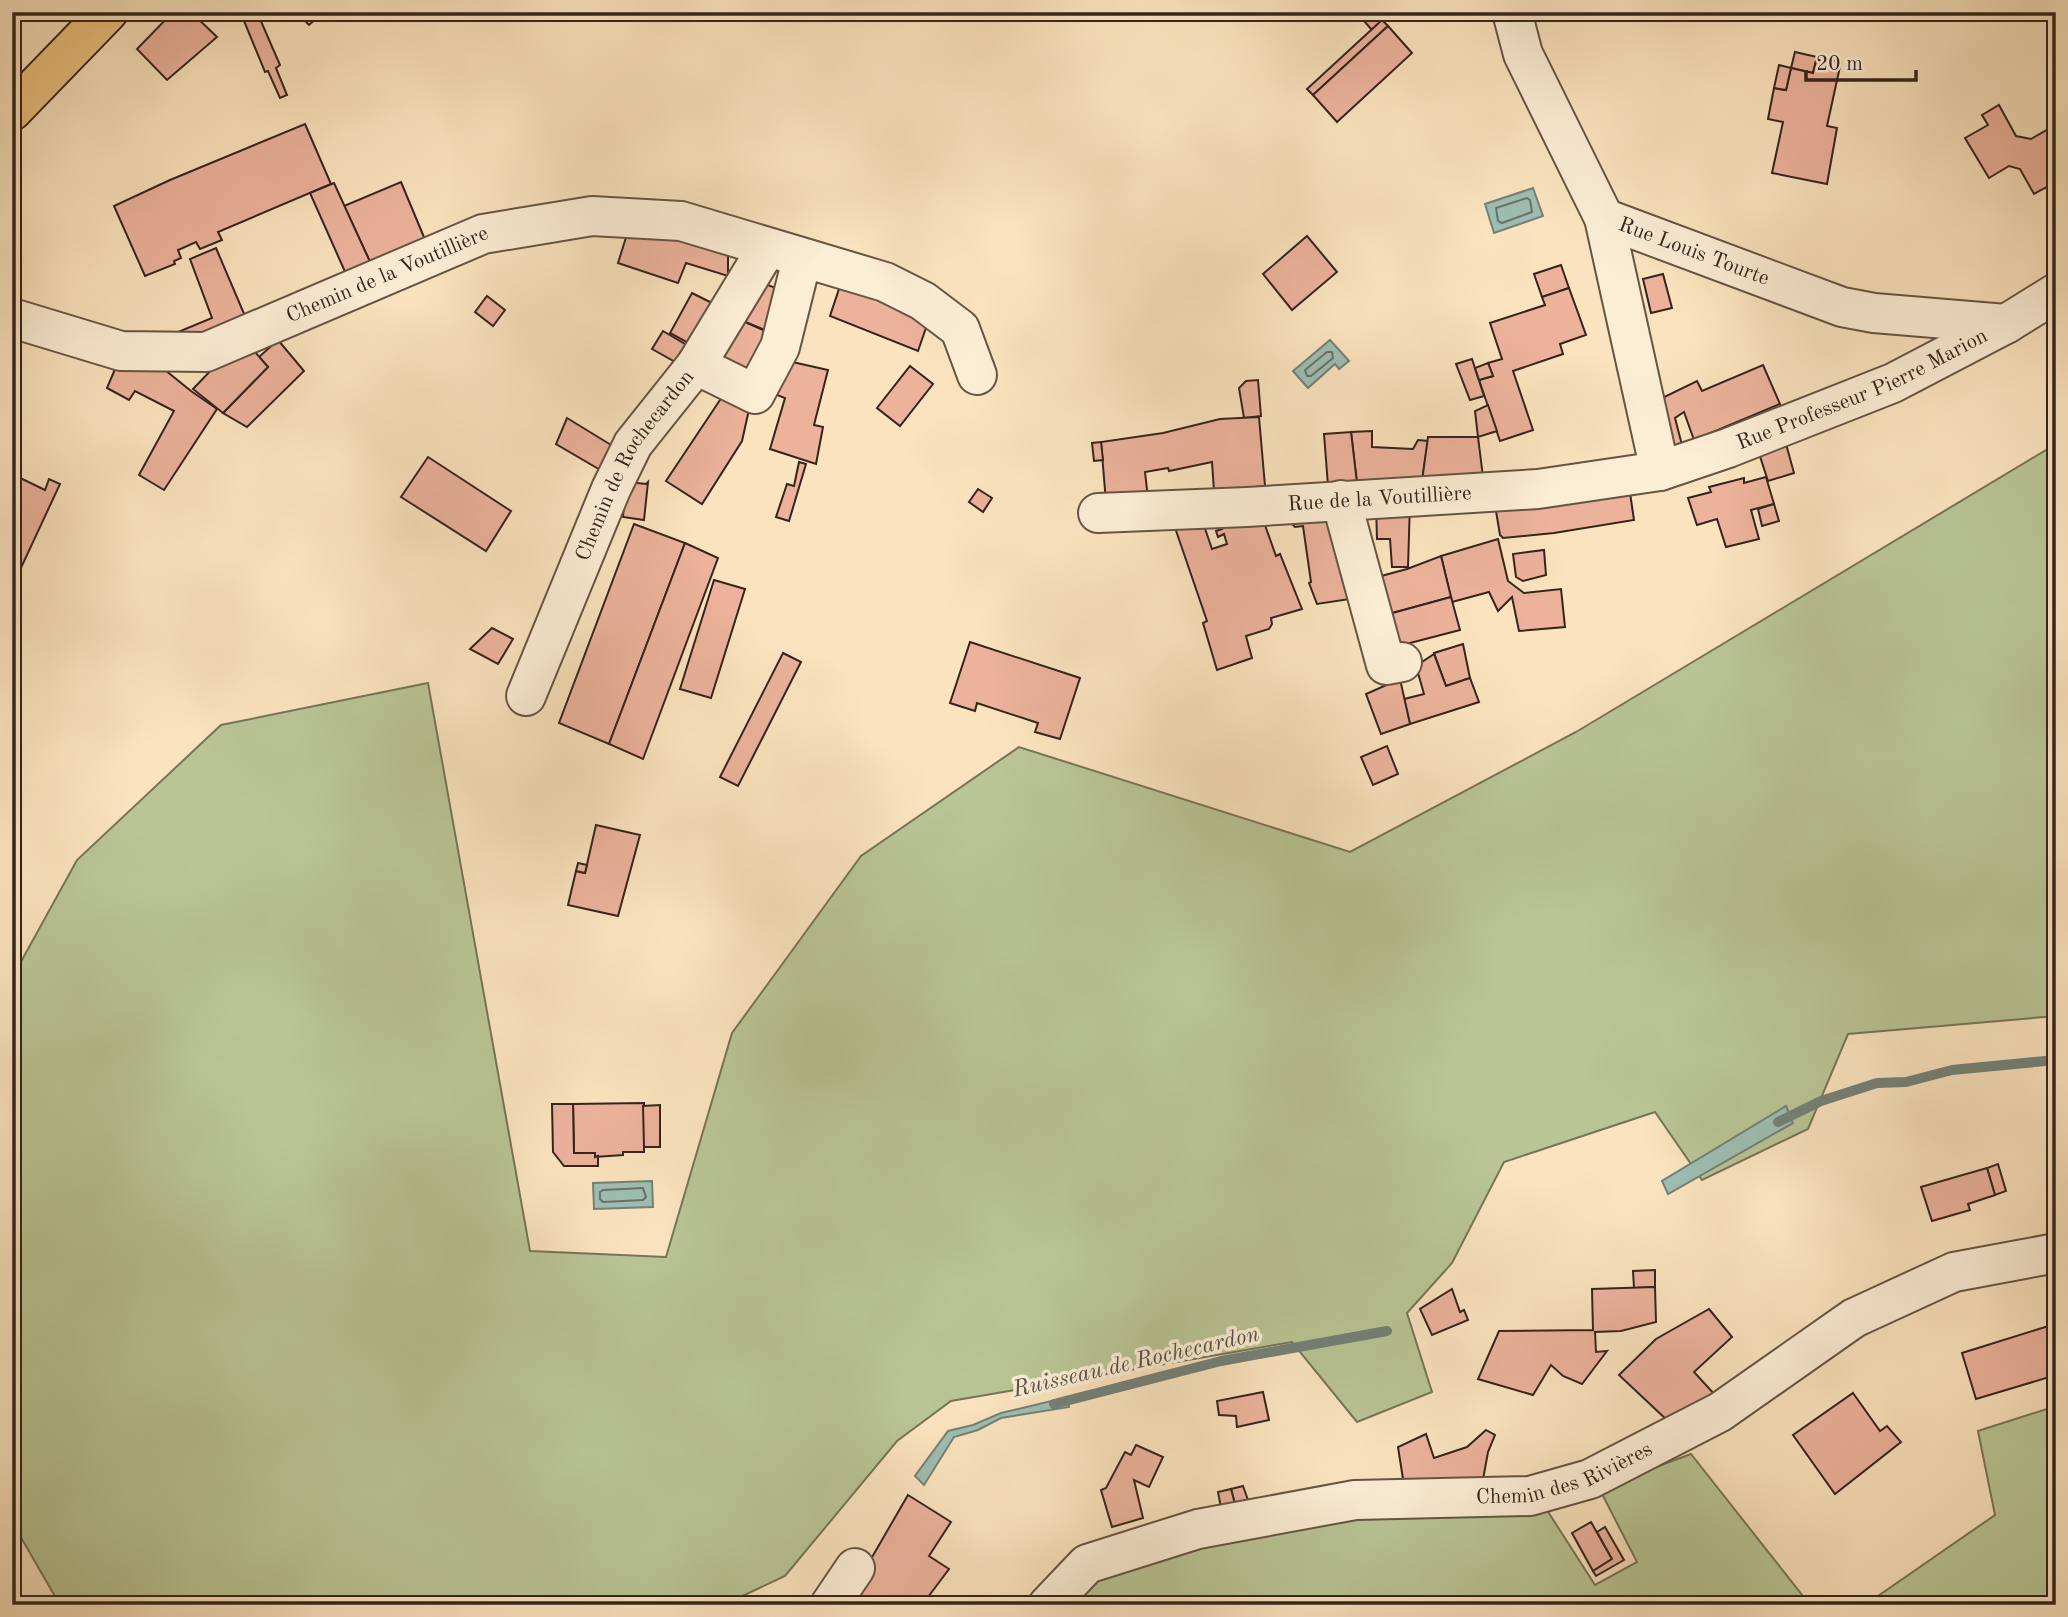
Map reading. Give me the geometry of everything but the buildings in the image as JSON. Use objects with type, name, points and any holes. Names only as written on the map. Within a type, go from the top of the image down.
[{"type":"main road","points":[[12,111],[108,12]]},
{"type":"street","name":"Rue Louis Tourte","points":[[1512,12],[1523,54],[1604,218],[1842,307],[1874,313],[2006,324]]},
{"type":"street","name":"Chemin de la Voutillière","points":[[12,318],[121,351],[205,352],[483,234],[592,216],[681,221],[767,248]]},
{"type":"street","points":[[1604,218],[1660,471]]},
{"type":"street","points":[[767,248],[885,282],[923,301],[960,329],[977,375]]},
{"type":"street","name":"Chemin de Rochecardon","points":[[526,696],[611,489],[634,444],[696,365],[767,248]]},
{"type":"street","points":[[696,365],[755,394],[780,347],[802,259]]},
{"type":"street","name":"Rue Professeur Pierre Marion","points":[[1660,471],[1728,448],[1893,383],[2006,324],[2056,293]]},
{"type":"street","name":"Rue de la Voutillière","points":[[1098,513],[1538,488],[1660,471]]},
{"type":"street","points":[[1341,500],[1386,665],[1402,662]]},
{"type":"street","name":"Chemin des Rivières","points":[[1048,1605],[1087,1564],[1198,1529],[1355,1500],[1530,1496],[1590,1479],[1720,1412],[1854,1318],[1954,1272],[2056,1253]]},
{"type":"street","points":[[830,1605],[855,1568]]},
{"type":"green space","points":[[2056,444],[2056,1016],[1848,1034],[1808,1129],[1702,1180],[1655,1112],[1504,1162],[1452,1263],[1407,1313],[1432,1392],[1357,1422],[1292,1342],[951,1401],[897,1441],[785,1576],[723,1605],[170,1605],[167,1597],[106,1605],[60,1605],[12,1522],[12,978],[77,860],[221,725],[428,683],[530,1251],[666,1257],[732,1033],[861,856],[1019,747],[1350,852],[1576,732]]},
{"type":"green space","points":[[2056,1406],[2056,1605],[1865,1605],[1995,1515],[1978,1431]]},
{"type":"green space","points":[[1691,1454],[1810,1605],[1066,1605],[1096,1574],[1200,1541],[1345,1516],[1545,1507],[1595,1585],[1637,1562],[1599,1488]]},
{"type":"water","points":[[1533,188],[1543,216],[1494,233],[1485,204]]},
{"type":"water","points":[[1330,340],[1349,361],[1339,369],[1335,364],[1308,388],[1293,371]]},
{"type":"water","points":[[1786,1106],[1793,1123],[1668,1194],[1662,1181]]},
{"type":"water","points":[[652,1181],[653,1207],[594,1209],[593,1183]]},
{"type":"water","points":[[1068,1397],[1069,1407],[1001,1418],[978,1430],[954,1437],[924,1485],[915,1476],[948,1431],[973,1425],[1001,1413]]},
{"type":"waterway","name":"Ruisseau de Rochecardon","points":[[1778,1122],[1821,1101],[1877,1083],[1906,1082],[1952,1070],[2056,1060]]},
{"type":"waterway","name":"Ruisseau de Rochecardon","points":[[1054,1404],[1221,1361],[1387,1331]]}]
